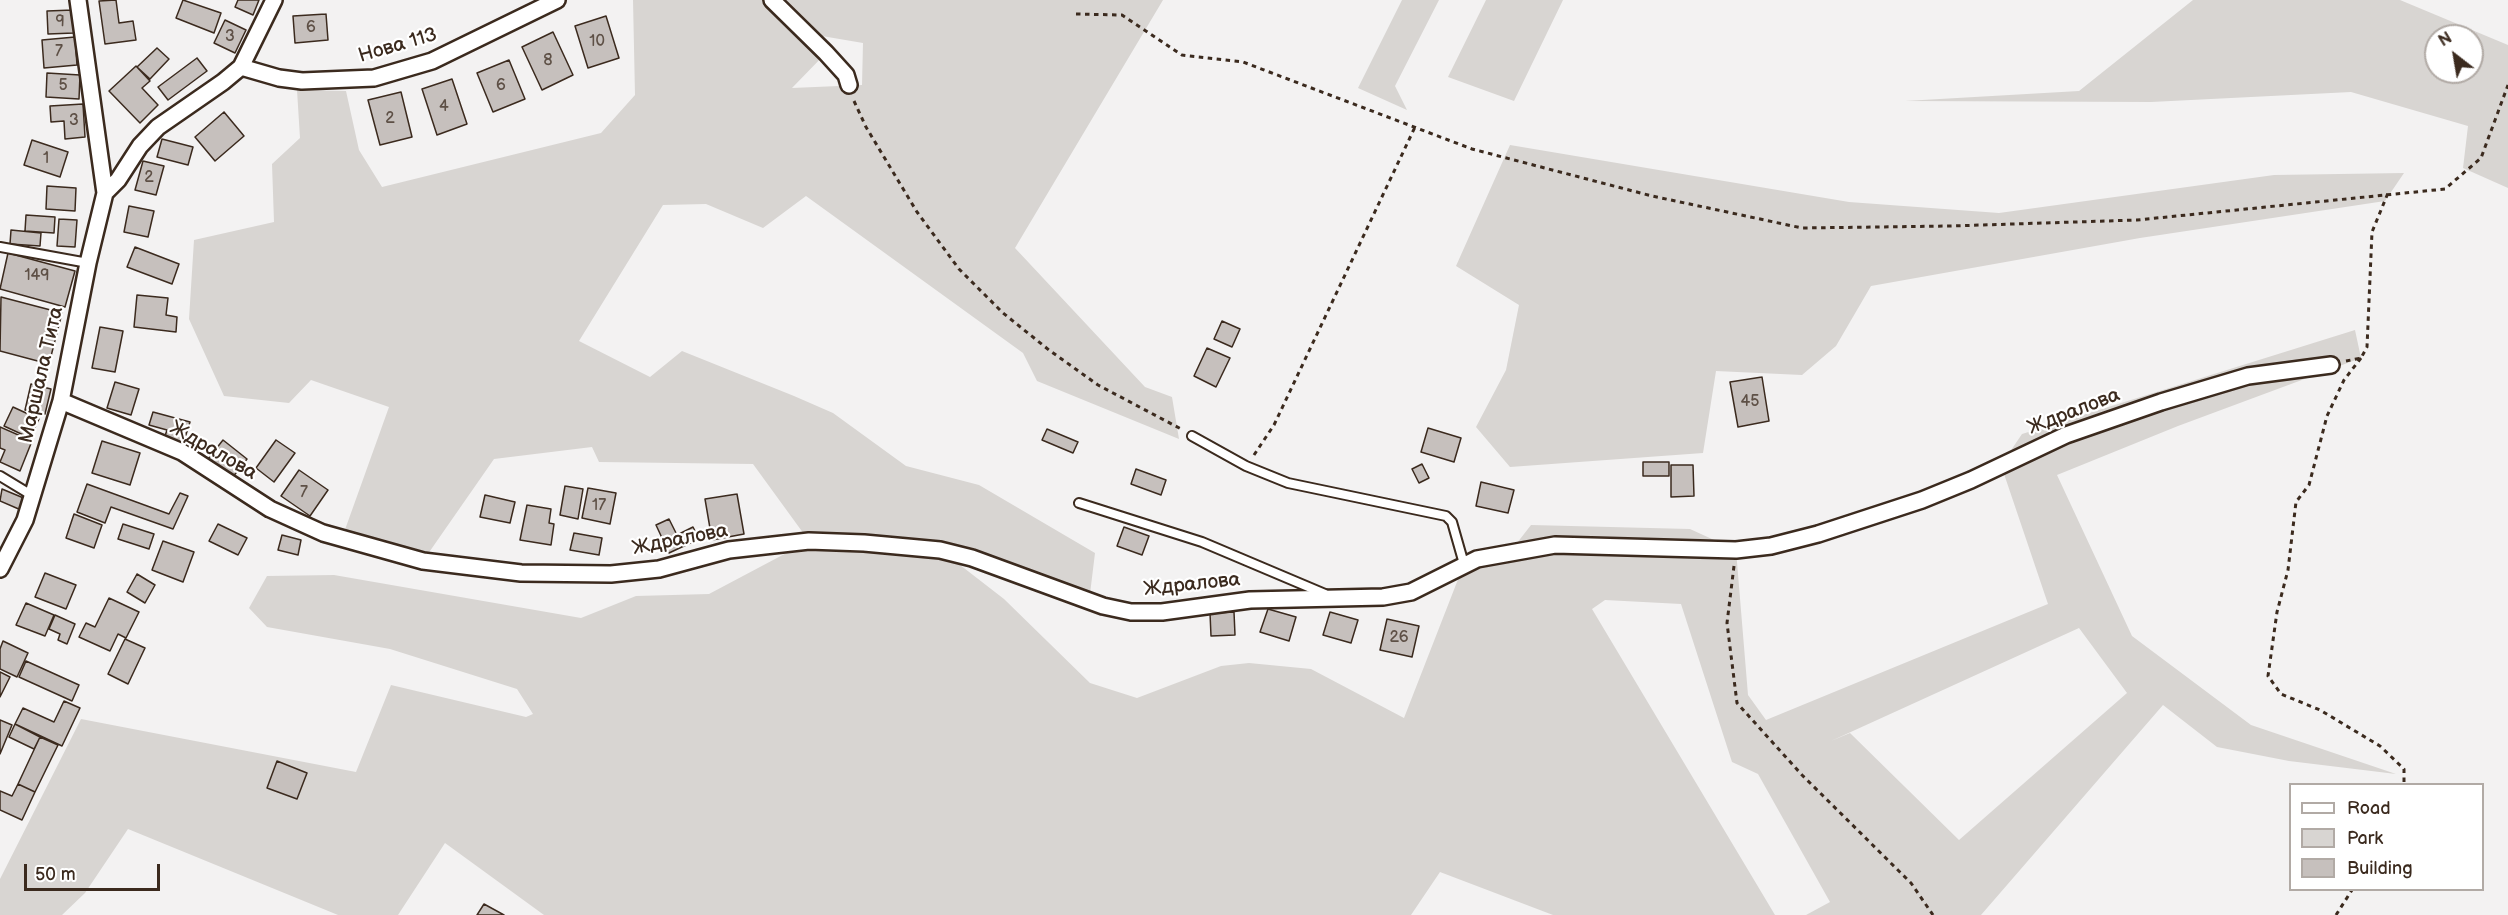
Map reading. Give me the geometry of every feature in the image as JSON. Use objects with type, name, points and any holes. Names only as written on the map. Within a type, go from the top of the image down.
[{"type":"street","points":[[78,0],[105,193]]},
{"type":"street","points":[[105,193],[118,180],[140,146],[158,127],[241,67],[274,0]]},
{"type":"street","name":"Нова 113","points":[[241,67],[279,78],[302,81],[374,78],[432,61],[556,0]]},
{"type":"street","points":[[772,0],[846,75],[849,85]]},
{"type":"street","name":"Маршала Тита","points":[[0,569],[25,520],[61,401],[88,262],[105,193]]},
{"type":"street","name":"Ждралова","points":[[61,401],[182,453],[270,508],[323,533],[423,561],[521,573],[611,574],[659,569],[729,550],[809,541],[940,550],[972,558],[1103,606],[1131,612],[1162,612],[1250,600],[1383,597],[1411,592],[1436,581],[1464,564],[1510,552],[1555,545],[1736,550],[1771,546],[1818,534],[1922,500],[1971,480],[2066,435],[2161,402],[2248,376],[2331,365]]},
{"type":"lane","points":[[0,247],[88,262]]},
{"type":"lane","points":[[1192,436],[1246,466],[1288,483],[1446,516],[1452,522],[1464,564]]},
{"type":"lane","points":[[0,476],[33,496]]},
{"type":"lane","name":"Ждралова","points":[[1079,502],[1202,542],[1333,598]]},
{"type":"path","points":[[1076,14],[1122,15],[1182,55],[1244,62],[1472,149],[1652,196],[1802,228],[2137,220],[2445,189],[2481,158],[2508,85]]},
{"type":"path","points":[[849,85],[866,127],[917,212],[959,269],[1003,313],[1049,350],[1098,385],[1192,436]]},
{"type":"path","points":[[1246,466],[1274,425],[1415,127]]},
{"type":"path","points":[[2388,193],[2372,232],[2367,348],[2344,380],[2327,416],[2309,485],[2296,502],[2288,570],[2277,612],[2268,676],[2281,694],[2320,710],[2380,746],[2404,769],[2404,783]]},
{"type":"path","points":[[2331,365],[2361,358]]},
{"type":"path","points":[[1736,550],[1727,622],[1737,703],[1802,775],[1911,883],[1933,915]]},
{"type":"path","points":[[2336,915],[2351,891]]},
{"type":"green space","points":[[633,0],[772,0],[826,53],[792,88],[862,85],[863,43],[816,35],[776,0],[1163,0],[1015,248],[1145,387],[1172,397],[1179,439],[1037,381],[1023,353],[806,196],[763,228],[706,204],[663,205],[579,341],[650,377],[682,351],[794,396],[833,413],[906,466],[979,485],[1095,553],[1089,602],[942,551],[1004,599],[1090,683],[1137,698],[1221,666],[1249,663],[1311,669],[1404,718],[1464,564],[1510,552],[1531,525],[1690,529],[1736,550],[1748,695],[1766,720],[2048,604],[2001,465],[2022,434],[2355,330],[2361,358],[2178,426],[2057,475],[2132,636],[2251,725],[2396,774],[2289,761],[2217,747],[2163,705],[1981,915],[1806,915],[1830,902],[1758,774],[1732,762],[1681,604],[1605,600],[1592,609],[1775,915],[1553,915],[1440,872],[1411,915],[544,915],[445,843],[398,915],[338,915],[128,829],[85,893],[62,915],[0,915],[0,879],[81,719],[356,772],[391,685],[526,717],[533,714],[517,689],[390,649],[267,627],[249,608],[267,576],[334,575],[581,618],[636,596],[709,594],[809,541],[753,464],[599,462],[592,447],[494,459],[423,561],[342,538],[389,407],[311,380],[289,403],[224,396],[189,319],[194,240],[274,222],[272,164],[300,138],[297,90],[346,91],[359,150],[382,187],[601,133],[635,95]],"holes":[[[2079,628],[2127,693],[1959,840],[1850,733],[1831,741]]]},
{"type":"green space","points":[[1402,0],[1439,0],[1395,86],[1407,110],[1358,88]]},
{"type":"green space","points":[[1486,0],[1563,0],[1514,101],[1448,77]]},
{"type":"green space","points":[[2193,0],[2400,0],[2458,24],[2424,24],[2424,84],[2484,84],[2484,35],[2508,45],[2508,188],[2463,168],[2468,126],[2351,92],[2151,102],[1905,101],[2079,91]]},
{"type":"green space","points":[[1510,145],[1849,202],[1999,213],[2274,175],[2404,173],[2385,201],[2140,238],[1871,286],[1836,346],[1802,375],[1716,371],[1703,453],[1510,467],[1476,427],[1506,370],[1519,305],[1456,266]]},
{"type":"building","points":[[116,0],[119,23],[133,21],[136,40],[105,44],[99,1]]},
{"type":"building","points":[[183,0],[221,13],[214,33],[176,18]]},
{"type":"building","points":[[238,0],[259,0],[253,15],[235,7]]},
{"type":"building","points":[[73,10],[74,33],[48,34],[47,11]]},
{"type":"building","points":[[326,14],[328,40],[295,43],[293,16]]},
{"type":"building","points":[[606,16],[619,58],[588,68],[575,26]]},
{"type":"building","points":[[225,20],[246,30],[235,53],[214,43]]},
{"type":"building","points":[[553,32],[573,75],[542,90],[522,47]]},
{"type":"building","points":[[75,37],[77,65],[44,68],[42,40]]},
{"type":"building","points":[[157,48],[169,59],[150,79],[137,67]]},
{"type":"building","points":[[197,58],[207,71],[168,100],[158,87]]},
{"type":"building","points":[[509,60],[525,99],[493,112],[477,73]]},
{"type":"building","points":[[136,66],[150,81],[142,88],[158,105],[140,123],[109,91]]},
{"type":"building","points":[[47,73],[80,75],[79,99],[46,97]]},
{"type":"building","points":[[452,79],[467,124],[437,135],[422,89]]},
{"type":"building","points":[[401,92],[412,137],[380,145],[368,100]]},
{"type":"building","points":[[83,104],[85,137],[65,139],[64,121],[51,122],[50,106]]},
{"type":"building","points":[[224,112],[244,136],[215,161],[195,137]]},
{"type":"building","points":[[162,139],[193,147],[188,165],[157,157]]},
{"type":"building","points":[[32,140],[68,152],[60,177],[24,165]]},
{"type":"building","points":[[143,161],[164,166],[156,195],[135,190]]},
{"type":"building","points":[[47,186],[76,188],[75,211],[46,209]]},
{"type":"building","points":[[129,206],[154,211],[148,237],[124,232]]},
{"type":"building","points":[[26,215],[55,217],[54,233],[25,231]]},
{"type":"building","points":[[59,219],[77,220],[75,247],[57,246]]},
{"type":"building","points":[[11,230],[41,233],[40,246],[10,244]]},
{"type":"building","points":[[135,247],[179,264],[172,284],[127,267]]},
{"type":"building","points":[[8,253],[75,271],[65,307],[0,289]]},
{"type":"building","points":[[137,295],[168,298],[166,315],[177,317],[176,332],[134,327]]},
{"type":"building","points":[[1,297],[62,313],[49,364],[0,351]]},
{"type":"building","points":[[1222,321],[1240,329],[1232,347],[1214,339]]},
{"type":"building","points":[[100,327],[123,331],[115,372],[92,368]]},
{"type":"building","points":[[1207,348],[1230,358],[1216,387],[1194,376]]},
{"type":"building","points":[[1762,377],[1769,421],[1738,427],[1730,382]]},
{"type":"building","points":[[115,382],[139,389],[131,415],[107,408]]},
{"type":"building","points":[[31,384],[51,389],[45,414],[25,410]]},
{"type":"building","points":[[13,407],[39,419],[30,438],[4,426]]},
{"type":"building","points":[[153,412],[190,422],[183,444],[164,439],[167,430],[149,425]]},
{"type":"building","points":[[0,427],[32,441],[20,471],[0,462],[5,450],[0,448]]},
{"type":"building","points":[[1428,428],[1461,438],[1454,462],[1421,452]]},
{"type":"building","points":[[1047,429],[1078,442],[1073,453],[1042,440]]},
{"type":"building","points":[[223,440],[247,459],[232,478],[208,459]]},
{"type":"building","points":[[276,440],[295,453],[274,482],[256,468]]},
{"type":"building","points":[[102,441],[140,453],[130,485],[92,473]]},
{"type":"building","points":[[1643,462],[1669,462],[1669,476],[1643,476]]},
{"type":"building","points":[[1422,464],[1429,478],[1419,483],[1412,469]]},
{"type":"building","points":[[1671,465],[1693,465],[1694,496],[1671,497]]},
{"type":"building","points":[[1136,469],[1166,480],[1161,495],[1131,484]]},
{"type":"building","points":[[299,470],[328,490],[310,516],[281,496]]},
{"type":"building","points":[[1481,482],[1514,490],[1508,513],[1476,506]]},
{"type":"building","points":[[87,484],[169,514],[180,493],[188,496],[173,529],[111,507],[105,523],[77,512]]},
{"type":"building","points":[[565,486],[583,489],[578,519],[560,515]]},
{"type":"building","points":[[588,488],[616,493],[610,524],[582,518]]},
{"type":"building","points":[[2,489],[26,499],[21,510],[0,501]]},
{"type":"building","points":[[737,494],[744,534],[712,540],[705,499]]},
{"type":"building","points":[[485,495],[515,502],[510,523],[480,517]]},
{"type":"building","points":[[527,505],[551,509],[549,523],[554,524],[551,545],[520,540]]},
{"type":"building","points":[[74,514],[102,525],[94,548],[66,538]]},
{"type":"building","points":[[669,519],[677,535],[693,527],[699,539],[669,553],[656,525]]},
{"type":"building","points":[[123,524],[154,534],[149,549],[118,539]]},
{"type":"building","points":[[218,524],[247,538],[238,555],[209,541]]},
{"type":"building","points":[[1124,527],[1149,536],[1142,555],[1117,546]]},
{"type":"building","points":[[574,533],[602,538],[599,555],[570,550]]},
{"type":"building","points":[[282,535],[301,540],[298,555],[278,550]]},
{"type":"building","points":[[163,541],[194,552],[183,582],[152,570]]},
{"type":"building","points":[[45,573],[76,585],[66,609],[35,597]]},
{"type":"building","points":[[137,574],[155,585],[145,603],[127,592]]},
{"type":"building","points":[[109,598],[139,612],[126,638],[118,634],[110,651],[79,637],[86,623],[95,627]]},
{"type":"building","points":[[26,603],[54,615],[45,636],[16,625]]},
{"type":"building","points":[[1268,609],[1296,617],[1289,641],[1260,632]]},
{"type":"building","points":[[1234,612],[1235,635],[1211,636],[1210,613]]},
{"type":"building","points":[[1330,612],[1358,620],[1351,643],[1323,635]]},
{"type":"building","points":[[55,615],[75,624],[67,644],[58,640],[60,634],[49,629]]},
{"type":"building","points":[[1387,619],[1419,626],[1412,657],[1380,650]]},
{"type":"building","points":[[125,639],[145,648],[128,684],[108,674]]},
{"type":"building","points":[[3,641],[28,653],[17,677],[0,669],[0,649]]},
{"type":"building","points":[[26,661],[79,685],[72,701],[19,677]]},
{"type":"building","points":[[0,672],[10,677],[0,697]]},
{"type":"building","points":[[64,701],[80,708],[62,746],[15,724],[23,708],[54,722]]},
{"type":"building","points":[[0,720],[12,725],[0,754]]},
{"type":"building","points":[[15,724],[40,737],[34,749],[9,737]]},
{"type":"building","points":[[40,737],[58,745],[35,792],[18,784]]},
{"type":"building","points":[[277,761],[307,773],[297,799],[267,788]]},
{"type":"building","points":[[18,784],[35,792],[22,820],[0,810],[0,791],[12,796]]},
{"type":"building","points":[[484,904],[504,915],[477,915]]}]
